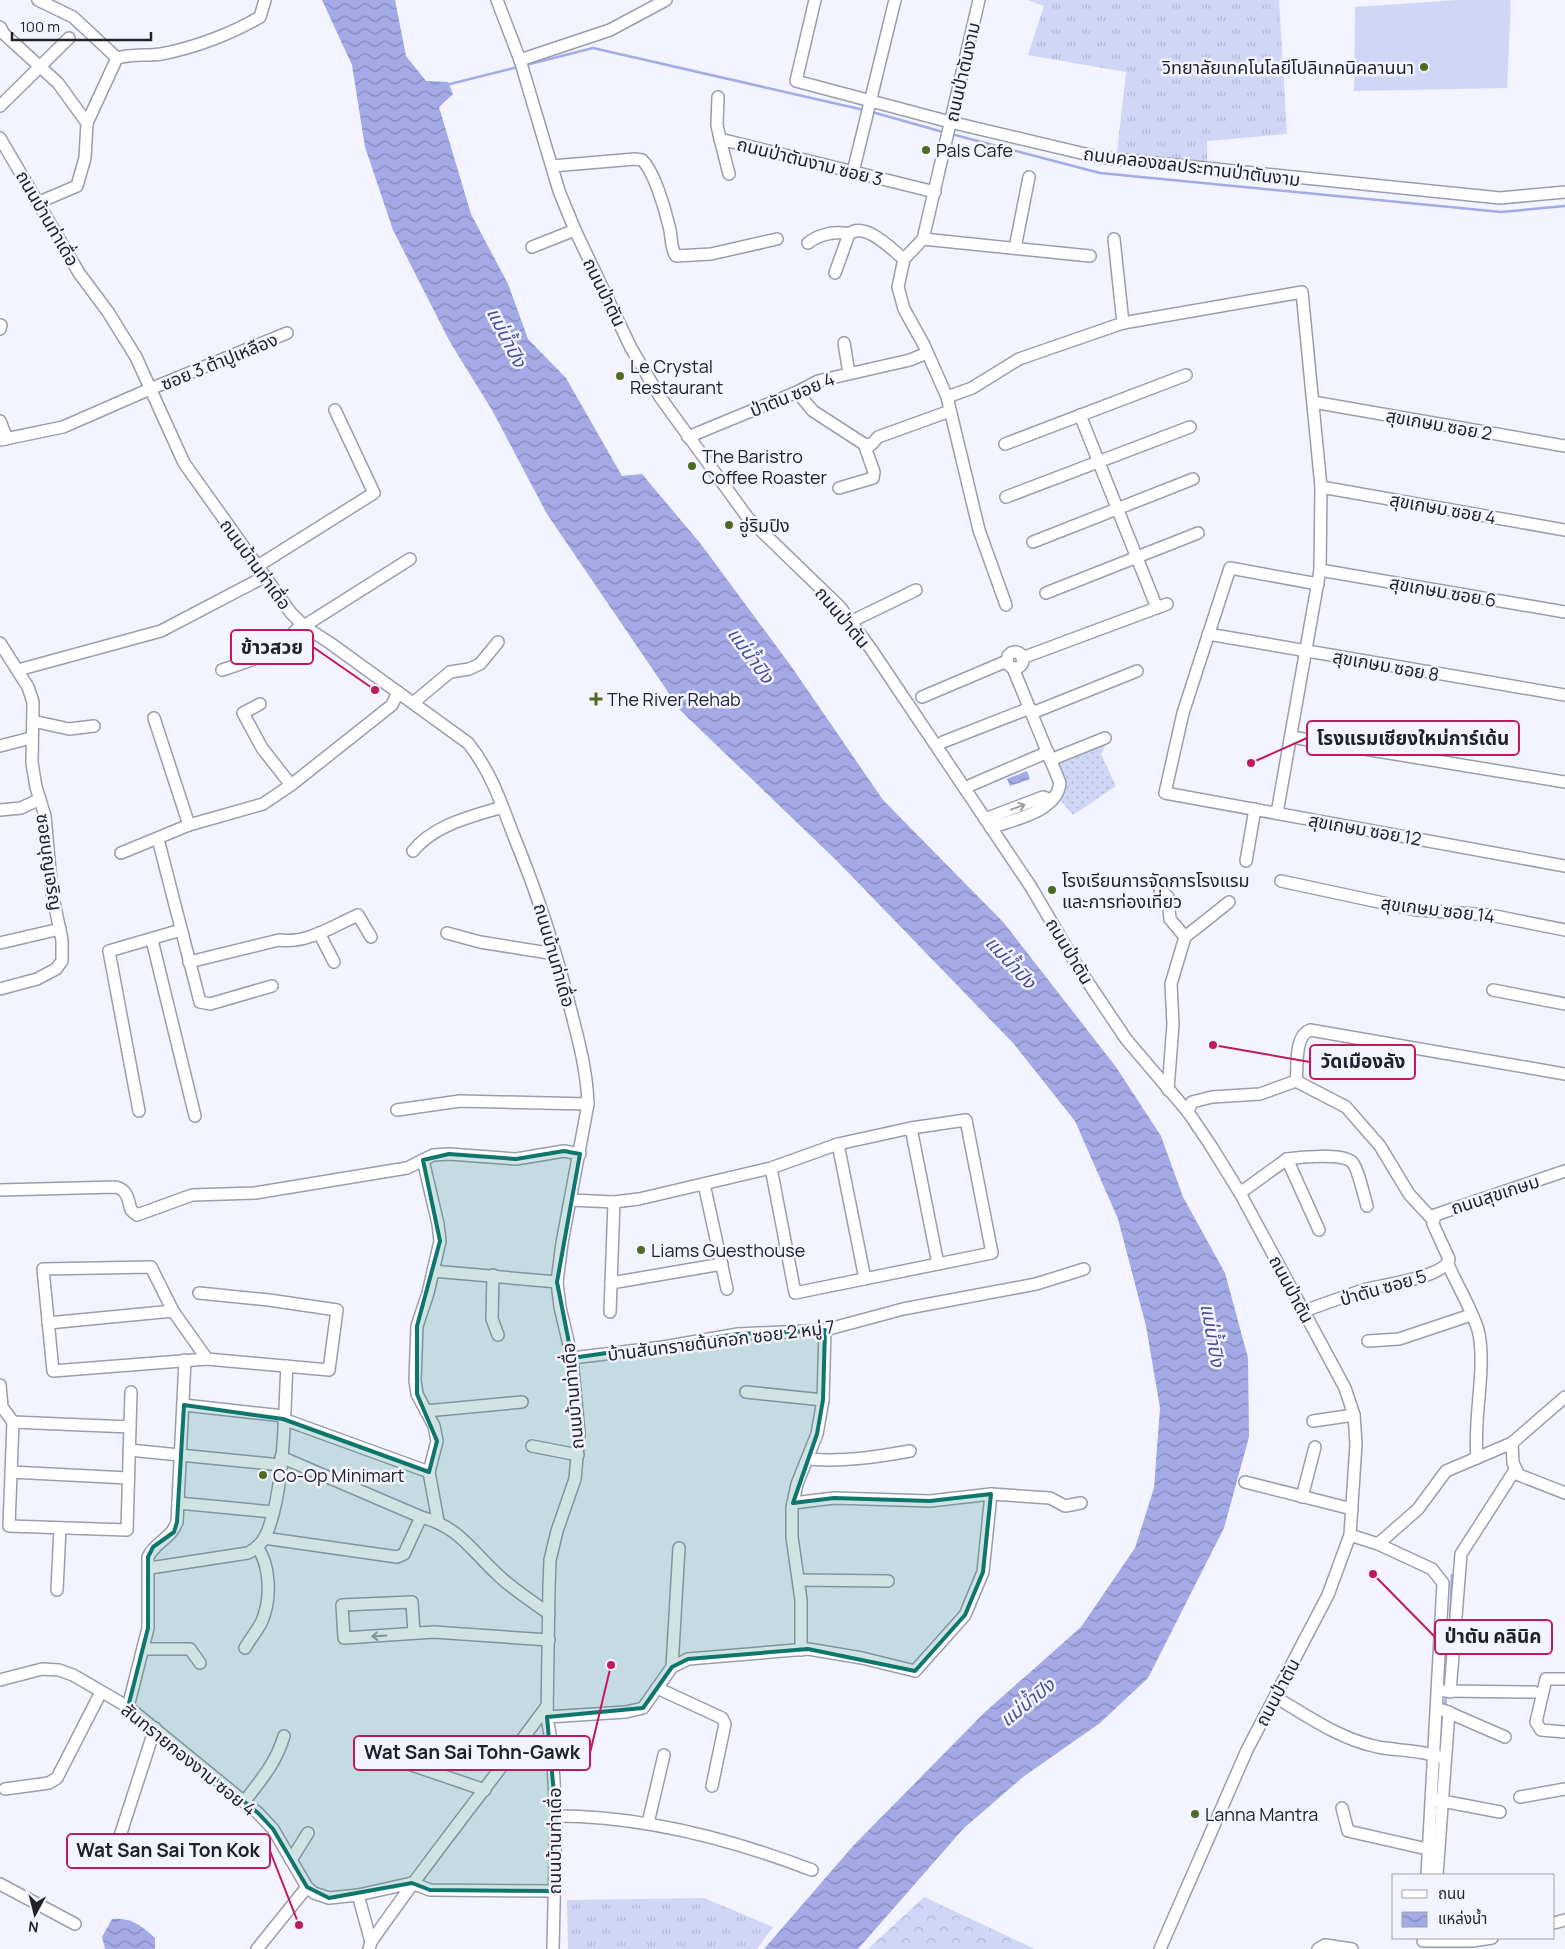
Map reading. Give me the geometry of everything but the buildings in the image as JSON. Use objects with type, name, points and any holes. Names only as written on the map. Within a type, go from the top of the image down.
[{"type":"street","points":[[38,0],[73,18],[118,58],[161,54],[194,45],[247,25],[260,17],[265,0]]},
{"type":"street","name":"ถนนป่าตัน","points":[[497,0],[525,73],[559,191],[575,230],[632,348],[660,398],[748,518],[828,595],[850,622],[1032,887],[1080,969],[1126,1039],[1188,1112],[1240,1193],[1345,1388],[1354,1415],[1356,1444],[1350,1535],[1328,1595],[1275,1697],[1214,1822],[1160,1949]]},
{"type":"street","points":[[520,60],[610,30],[666,0]]},
{"type":"street","name":"ถนนคลองชลประทานป่าตันงาม","points":[[815,0],[796,81],[950,122],[1098,157],[1500,198],[1565,192]]},
{"type":"street","points":[[853,172],[894,0]]},
{"type":"street","name":"ถนนป่าตันงาม","points":[[923,239],[979,0]]},
{"type":"street","points":[[0,27],[4,34],[58,83],[87,123]]},
{"type":"street","points":[[0,106],[69,38]]},
{"type":"street","points":[[37,203],[77,186],[85,158],[87,123],[118,58]]},
{"type":"street","points":[[718,97],[717,125],[720,139]]},
{"type":"street","name":"ถนนบ้านท่าเดื่อ","points":[[0,138],[79,273],[131,350],[184,463],[256,566],[291,613],[303,625],[468,743],[480,758],[502,806],[537,893],[582,1054],[587,1081],[588,1104],[557,1282],[560,1307],[572,1358],[579,1434],[576,1479],[557,1531],[550,1560],[547,1711],[552,1747],[556,1816],[553,1949]]},
{"type":"street","name":"ถนนป่าตันงาม ซอย 3","points":[[729,174],[720,139],[935,192]]},
{"type":"street","points":[[552,166],[642,160],[657,188],[670,227],[673,252],[676,256],[711,254],[777,239]]},
{"type":"street","points":[[1015,248],[1029,177]]},
{"type":"street","points":[[532,246],[575,230]]},
{"type":"street","points":[[835,272],[849,234],[853,230],[862,230],[904,259]]},
{"type":"street","points":[[808,243],[813,239],[831,233],[849,234]]},
{"type":"street","points":[[1006,604],[979,530],[947,398],[927,353],[904,309],[898,287],[904,259],[923,239],[1090,256]]},
{"type":"street","points":[[1114,239],[1124,323]]},
{"type":"street","points":[[947,398],[972,388],[1019,359],[1124,323],[1302,292],[1321,487],[1320,570],[1277,813]]},
{"type":"street","name":"ซอย 3 ต้าปูเหลือง","points":[[4,440],[63,427],[287,333]]},
{"type":"street","points":[[844,343],[849,373]]},
{"type":"street","name":"ป่าตัน ซอย 4","points":[[688,437],[797,392],[818,381],[910,360],[927,353]]},
{"type":"street","points":[[1005,444],[1186,375]]},
{"type":"street","points":[[797,392],[813,411],[864,444],[871,444],[878,437],[950,411]]},
{"type":"street","name":"สุขเกษม ซอย 2","points":[[1313,402],[1565,446]]},
{"type":"street","points":[[256,566],[374,493],[335,410]]},
{"type":"street","points":[[988,824],[1048,806],[1059,792],[1060,783],[1010,664],[1008,655],[1012,652],[1019,653],[1022,658],[1162,606],[1137,557],[1080,416]]},
{"type":"street","points":[[0,421],[4,440]]},
{"type":"street","points":[[1006,497],[1190,426]]},
{"type":"street","points":[[839,488],[873,478],[874,472],[864,444]]},
{"type":"street","points":[[1033,542],[1193,479]]},
{"type":"street","name":"สุขเกษม ซอย 4","points":[[1321,487],[1565,530]]},
{"type":"street","points":[[1046,593],[1198,533]]},
{"type":"street","points":[[222,670],[252,660],[286,642],[303,625],[410,559]]},
{"type":"street","points":[[1208,634],[1230,568],[1318,584]]},
{"type":"street","name":"สุขเกษม ซอย 6","points":[[1320,570],[1565,612]]},
{"type":"street","points":[[18,670],[161,631],[264,577]]},
{"type":"street","points":[[850,622],[916,590]]},
{"type":"street","name":"สุขเกษม ซอย 8","points":[[1208,634],[1565,695]]},
{"type":"street","name":"สุขเกษม ซอย 12","points":[[1208,634],[1183,713],[1165,793],[1565,866]]},
{"type":"street","points":[[413,703],[450,672],[469,669],[480,664],[498,642]]},
{"type":"street","name":"ซอยบุญเจริญ","points":[[0,643],[28,687],[33,702],[32,763],[40,800],[46,816],[52,893],[60,929],[62,961],[56,970],[37,979],[0,988]]},
{"type":"street","points":[[922,697],[1010,664]]},
{"type":"street","points":[[943,742],[1136,671]]},
{"type":"street","points":[[121,853],[189,825],[263,804],[292,785],[392,705],[398,692]]},
{"type":"street","points":[[260,704],[243,713],[262,748],[292,785]]},
{"type":"street","points":[[154,718],[189,825]]},
{"type":"street","points":[[33,721],[69,729],[94,726]]},
{"type":"street","points":[[1291,737],[1565,782]]},
{"type":"street","points":[[0,746],[31,738]]},
{"type":"street","points":[[971,785],[1049,756],[1105,738]]},
{"type":"street","points":[[0,810],[21,808],[40,800]]},
{"type":"street","points":[[413,850],[422,840],[440,828],[502,806]]},
{"type":"street","points":[[1246,861],[1255,809]]},
{"type":"street","points":[[158,839],[200,1002],[210,1004],[272,986]]},
{"type":"street","name":"สุขเกษม ซอย 14","points":[[1281,881],[1416,910],[1490,915],[1565,930]]},
{"type":"street","points":[[1160,890],[1168,897],[1170,919],[1186,937]]},
{"type":"street","points":[[1168,1090],[1173,1024],[1171,984],[1186,937],[1229,902]]},
{"type":"street","points":[[189,962],[279,940],[293,942],[320,933],[358,915],[371,936]]},
{"type":"street","points":[[0,943],[60,929]]},
{"type":"street","points":[[139,1111],[109,951],[181,930]]},
{"type":"street","points":[[320,933],[334,962]]},
{"type":"street","points":[[448,933],[480,942],[555,954]]},
{"type":"street","points":[[152,940],[195,1116]]},
{"type":"street","points":[[1493,990],[1565,1004]]},
{"type":"street","points":[[1188,1112],[1192,1102],[1212,1097],[1260,1094],[1296,1081],[1300,1041],[1304,1032],[1310,1030],[1565,1074]]},
{"type":"street","name":"ป่าตัน ซอย 5","points":[[1296,1081],[1346,1107],[1380,1146],[1409,1194],[1433,1222],[1449,1259],[1448,1264],[1434,1272],[1410,1280],[1366,1290],[1304,1311]]},
{"type":"street","points":[[397,1110],[460,1101],[588,1104]]},
{"type":"street","points":[[571,1200],[614,1202],[639,1199],[771,1168],[838,1144],[911,1128],[966,1120],[992,1253],[795,1293],[771,1168]]},
{"type":"street","points":[[911,1128],[938,1264]]},
{"type":"street","points":[[838,1144],[865,1279]]},
{"type":"street","points":[[0,1190],[116,1187],[123,1189],[131,1210],[137,1215],[192,1195],[255,1193],[407,1168],[433,1155],[449,1154],[516,1160],[564,1151],[580,1154]]},
{"type":"street","points":[[1240,1193],[1287,1159],[1303,1156],[1346,1158],[1353,1163],[1367,1206]]},
{"type":"street","points":[[1287,1159],[1319,1230]]},
{"type":"street","points":[[423,1160],[438,1224],[440,1241],[432,1277],[417,1326],[415,1380],[417,1394],[434,1426],[437,1441],[429,1472],[438,1522]]},
{"type":"street","name":"ถนนสุขเกษม","points":[[1433,1222],[1438,1213],[1565,1171]]},
{"type":"street","points":[[704,1184],[727,1289]]},
{"type":"street","points":[[610,1312],[614,1202]]},
{"type":"street","points":[[611,1283],[722,1264]]},
{"type":"street","points":[[1448,1264],[1478,1333],[1480,1360],[1474,1436],[1477,1458]]},
{"type":"street","points":[[199,1293],[269,1300],[337,1310],[328,1370],[207,1359],[53,1371],[43,1269],[151,1267],[173,1311],[207,1359]]},
{"type":"street","name":"บ้านสันทรายต้นกอก ซอย 2 หมู่ 7","points":[[572,1358],[664,1347],[738,1334],[824,1330],[903,1309],[1015,1288],[1084,1269]]},
{"type":"street","points":[[432,1277],[493,1275],[557,1282]]},
{"type":"street","points":[[493,1275],[492,1318],[498,1335]]},
{"type":"street","points":[[48,1323],[173,1311]]},
{"type":"street","points":[[1368,1341],[1399,1340],[1470,1315]]},
{"type":"street","points":[[801,1650],[799,1580],[792,1537],[793,1503],[797,1484],[817,1434],[823,1400],[824,1330]]},
{"type":"street","points":[[128,1707],[148,1628],[150,1568],[148,1557],[153,1547],[174,1532],[182,1454],[185,1360]]},
{"type":"street","points":[[150,1568],[248,1553],[257,1548],[264,1538],[273,1512],[281,1461],[287,1366]]},
{"type":"street","points":[[0,1385],[2,1407],[13,1422],[9,1526],[127,1530],[131,1392]]},
{"type":"street","points":[[746,1392],[823,1400]]},
{"type":"street","points":[[1378,1544],[1418,1509],[1446,1470],[1512,1443],[1565,1397]]},
{"type":"street","points":[[426,1411],[522,1402]]},
{"type":"street","points":[[184,1405],[284,1417],[429,1472]]},
{"type":"street","points":[[1314,1421],[1354,1415]]},
{"type":"street","points":[[13,1422],[130,1427]]},
{"type":"street","points":[[1512,1443],[1515,1470],[1519,1475],[1565,1493]]},
{"type":"street","points":[[532,1446],[578,1455]]},
{"type":"street","points":[[1302,1497],[1314,1447]]},
{"type":"street","points":[[129,1450],[281,1461],[438,1522],[469,1543],[496,1574],[549,1614]]},
{"type":"street","points":[[808,1459],[833,1461],[862,1459],[910,1451]]},
{"type":"street","points":[[1450,1692],[1461,1554],[1515,1470]]},
{"type":"street","points":[[11,1472],[128,1478]]},
{"type":"street","points":[[1245,1482],[1352,1509]]},
{"type":"street","points":[[793,1503],[834,1498],[930,1501],[991,1494],[1050,1498],[1065,1506],[1081,1503]]},
{"type":"street","points":[[370,1945],[412,1883],[547,1711],[626,1712],[643,1708],[672,1667],[688,1659],[801,1650],[862,1658],[915,1671],[965,1615],[983,1572],[991,1494]]},
{"type":"street","points":[[178,1503],[273,1512]]},
{"type":"street","points":[[264,1538],[397,1557],[404,1554],[421,1517]]},
{"type":"street","points":[[57,1590],[60,1528]]},
{"type":"street","points":[[1350,1535],[1378,1544],[1432,1569],[1443,1583],[1434,1754],[1438,1800]]},
{"type":"street","points":[[245,1648],[261,1623],[266,1610],[267,1569],[257,1548]]},
{"type":"street","points":[[672,1667],[679,1548]]},
{"type":"street","points":[[799,1580],[888,1581]]},
{"type":"street","points":[[1443,1583],[1458,1584]]},
{"type":"street","points":[[414,1633],[412,1602],[342,1605],[344,1638],[434,1632],[549,1640]]},
{"type":"street","points":[[143,1649],[190,1649],[200,1663]]},
{"type":"street","points":[[1440,1651],[1453,1651]]},
{"type":"street","name":"สันทรายกองงาม ซอย 4","points":[[0,1680],[42,1669],[59,1670],[73,1675],[128,1707],[212,1778],[244,1802],[273,1829],[307,1887]]},
{"type":"street","points":[[1565,1679],[1546,1679],[1536,1722],[1541,1730],[1565,1732]]},
{"type":"street","points":[[657,1688],[722,1718],[725,1724],[712,1786]]},
{"type":"street","points":[[1438,1691],[1534,1692]]},
{"type":"street","points":[[5,1789],[49,1783],[57,1778],[101,1692]]},
{"type":"street","points":[[1275,1697],[1337,1734],[1377,1747],[1434,1754],[1445,1759]]},
{"type":"street","points":[[1437,1707],[1505,1737]]},
{"type":"street","points":[[1437,1874],[1434,1851],[1438,1800],[1445,1759],[1448,1712]]},
{"type":"street","points":[[119,1839],[155,1728]]},
{"type":"street","points":[[244,1802],[269,1771],[278,1755],[284,1736]]},
{"type":"street","points":[[648,1823],[664,1754]]},
{"type":"street","points":[[400,1761],[485,1790]]},
{"type":"street","points":[[1520,1798],[1565,1789]]},
{"type":"street","points":[[1438,1800],[1500,1812]]},
{"type":"street","points":[[1342,1808],[1348,1831],[1434,1851]]},
{"type":"street","points":[[556,1816],[581,1816],[648,1823],[769,1853],[812,1870]]},
{"type":"street","points":[[291,1860],[308,1834]]},
{"type":"street","points":[[1427,1874],[1434,1851]]},
{"type":"street","points":[[257,1949],[307,1887],[314,1893],[329,1898],[358,1895],[412,1883],[430,1890],[554,1891]]},
{"type":"street","points":[[0,1884],[75,1924]]},
{"type":"street","points":[[358,1895],[370,1945]]},
{"type":"street","points":[[1427,1941],[1470,1939]]},
{"type":"street","points":[[1318,1949],[1325,1945],[1352,1949]]},
{"type":"highlighted area","points":[[564,1151],[580,1154],[557,1282],[572,1358],[738,1334],[825,1330],[823,1400],[817,1434],[793,1503],[834,1498],[930,1501],[991,1494],[983,1572],[965,1615],[915,1671],[808,1649],[688,1659],[672,1667],[643,1708],[547,1717],[556,1816],[554,1891],[430,1890],[412,1883],[329,1898],[307,1887],[273,1829],[258,1813],[128,1707],[148,1628],[148,1557],[153,1547],[174,1532],[177,1522],[184,1405],[283,1419],[429,1472],[437,1441],[417,1394],[417,1326],[440,1241],[423,1160],[449,1154],[516,1159]]},
{"type":"green space","points":[[1028,0],[1279,0],[1287,134],[1207,141],[1207,163],[1117,153],[1126,72],[1028,55],[1044,6]]},
{"type":"green space","points":[[1457,0],[1511,0],[1507,88],[1354,91],[1355,7]]},
{"type":"green space","points":[[1107,742],[1101,754],[1116,786],[1073,815],[1061,801],[1066,787],[1057,763]]},
{"type":"green space","points":[[924,1897],[1035,1949],[868,1949]]},
{"type":"green space","points":[[704,1898],[773,1927],[757,1949],[568,1949],[567,1900]]},
{"type":"water","name":"แม่น้ำปิง","points":[[322,0],[395,0],[406,56],[426,81],[448,82],[453,94],[439,107],[471,214],[508,284],[528,339],[566,378],[622,476],[642,474],[700,543],[791,666],[883,800],[1004,923],[1116,1067],[1161,1136],[1183,1197],[1225,1273],[1248,1358],[1249,1437],[1224,1528],[1148,1678],[1100,1723],[1023,1777],[963,1829],[858,1949],[764,1949],[853,1846],[984,1713],[1081,1627],[1135,1548],[1154,1488],[1160,1408],[1146,1326],[1118,1219],[1075,1121],[1013,1043],[837,861],[681,711],[547,514],[492,410],[450,342],[393,230],[365,147],[352,65]]},
{"type":"water","points":[[1027,771],[1030,779],[1010,786],[1007,779]]},
{"type":"water","points":[[112,1919],[125,1919],[141,1926],[155,1938],[155,1949],[105,1949],[102,1937]]},
{"type":"waterway","points":[[526,65],[593,48],[864,110]]},
{"type":"waterway","points":[[446,85],[518,67]]},
{"type":"waterway","points":[[872,112],[943,132]]},
{"type":"waterway","points":[[951,134],[1100,173],[1501,212],[1565,206]]},
{"type":"waterway","points":[[1450,1624],[1452,1575]]},
{"type":"waterway","points":[[1445,1707],[1446,1695]]},
{"type":"place","name":"วิทยาลัยเทคโนโลยีโปลิเทคนิคลานนา","points":[[1424,67]]},
{"type":"place","name":"Pals Cafe","points":[[926,150]]},
{"type":"place","name":"Le Crystal Restaurant","points":[[620,376]]},
{"type":"place","name":"The Baristro Coffee Roaster","points":[[692,466]]},
{"type":"place","name":"อู่ริมปิง","points":[[729,525]]},
{"type":"place","name":"ข้าวสวย","points":[[375,690]]},
{"type":"place","name":"The River Rehab","points":[[596,699]]},
{"type":"place","name":"โรงแรมเชียงใหม่การ์เด้น","points":[[1251,763]]},
{"type":"place","name":"โรงเรียนการจัดการโรงแรม และการท่องเที่ยว","points":[[1052,890]]},
{"type":"place","name":"วัดเมืองลัง","points":[[1213,1045]]},
{"type":"place","name":"Liams Guesthouse","points":[[641,1250]]},
{"type":"place","name":"Co-Op Minimart","points":[[263,1475]]},
{"type":"place","name":"ป่าตัน คลินิค","points":[[1373,1574]]},
{"type":"place","name":"Wat San Sai Tohn-Gawk","points":[[611,1665]]},
{"type":"place","name":"Lanna Mantra","points":[[1195,1814]]},
{"type":"place","name":"Wat San Sai Ton Kok","points":[[299,1925]]}]
